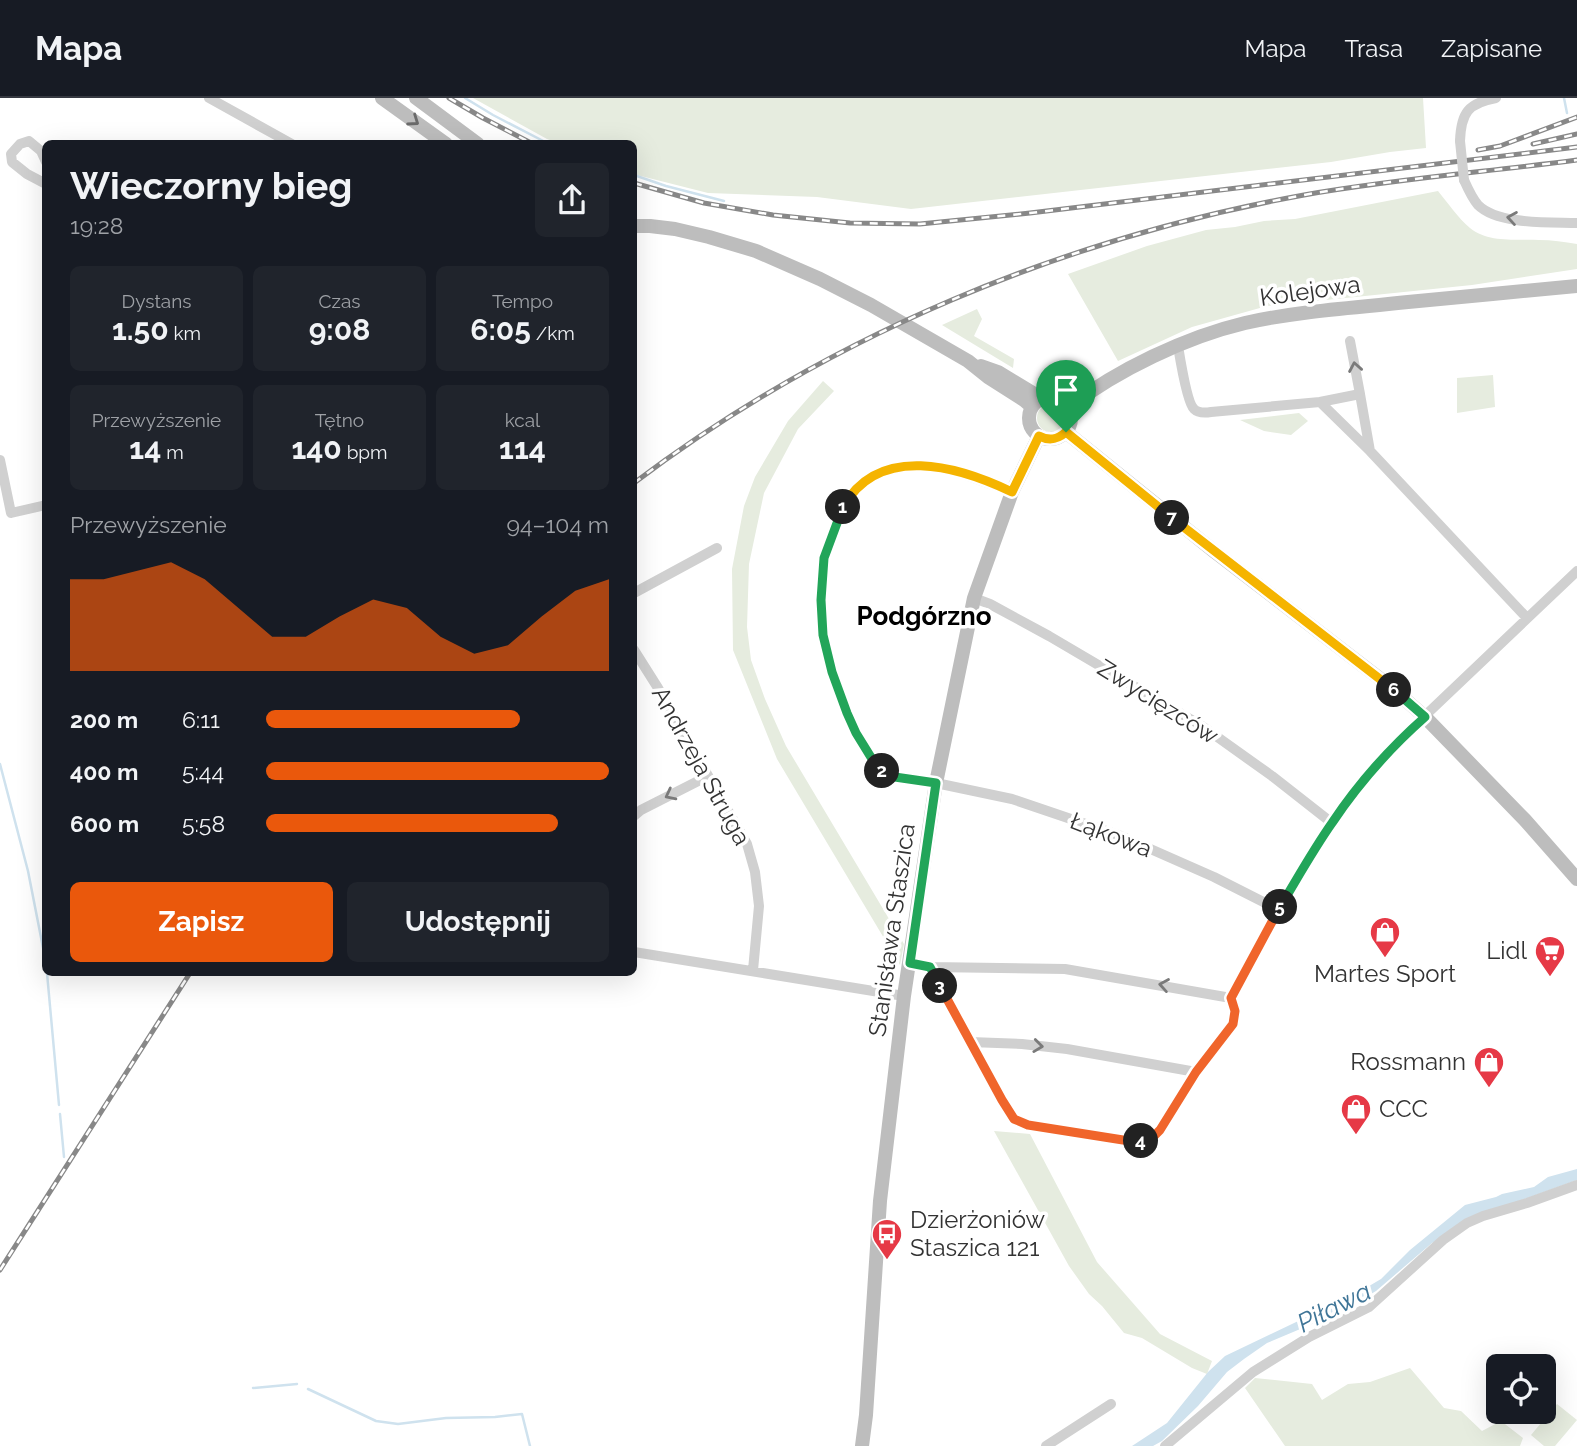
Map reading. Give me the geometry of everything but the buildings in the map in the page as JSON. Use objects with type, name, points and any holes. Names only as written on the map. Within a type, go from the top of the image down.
[{"type":"main road","points":[[382,98],[440,140]]},
{"type":"main road","points":[[416,98],[462,139]]},
{"type":"main road","points":[[637,220],[650,226]]},
{"type":"main road","points":[[637,226],[709,237],[775,259],[856,296],[968,361],[998,372],[1037,402]]},
{"type":"main road","name":"Kolejowa","points":[[1069,407],[1113,377],[1178,346],[1246,323],[1340,309],[1577,286]]},
{"type":"main road","points":[[1046,396],[1057,397],[1069,407],[1072,420],[1062,436],[1050,439],[1034,432],[1029,420],[1037,402],[1046,396]]},
{"type":"main road","points":[[1066,432],[1392,688],[1425,717],[1534,829],[1577,879]]},
{"type":"main road","name":"Stanisława Staszica","points":[[862,1446],[880,1201],[904,996],[936,783],[974,598],[1012,492],[1039,436]]},
{"type":"main road","points":[[1534,829],[1577,864]]},
{"type":"street","points":[[209,98],[285,140]]},
{"type":"street","points":[[1496,98],[1478,103],[1466,112],[1461,122],[1464,180],[1477,204],[1492,214],[1511,219],[1577,223]]},
{"type":"street","points":[[42,153],[29,141],[20,144],[11,154],[12,162],[42,182]]},
{"type":"street","points":[[1350,341],[1370,451]]},
{"type":"street","points":[[1178,346],[1188,397],[1192,408],[1197,411],[1320,402],[1360,394]]},
{"type":"street","points":[[1320,402],[1370,451],[1527,618]]},
{"type":"street","points":[[0,460],[11,513],[42,506]]},
{"type":"street","name":"Łąkowa","points":[[1012,492],[940,467],[905,466],[883,471],[867,479],[855,489],[844,505],[824,558],[821,600],[823,635],[832,672],[856,733],[877,767],[888,776],[1012,799],[1121,836],[1214,877],[1279,910]]},
{"type":"street","points":[[637,591],[717,548]]},
{"type":"street","points":[[930,967],[1014,1119],[1028,1125],[1132,1142],[1151,1139],[1160,1130],[1196,1072],[1233,1024],[1235,1011],[1231,998],[1279,910],[1332,823],[1366,778],[1399,742],[1577,571]]},
{"type":"street","name":"Zwycięzców","points":[[974,598],[1048,636],[1202,726],[1332,823]]},
{"type":"street","name":"Andrzeja Struga","points":[[637,655],[747,844],[755,872],[759,906],[753,970]]},
{"type":"street","points":[[637,813],[708,776]]},
{"type":"street","points":[[637,953],[904,996]]},
{"type":"street","points":[[910,963],[930,967],[1065,970],[1231,998]]},
{"type":"street","points":[[970,1042],[1067,1049],[1196,1072]]},
{"type":"street","points":[[1165,1446],[1253,1372],[1309,1337],[1369,1307],[1437,1245],[1467,1223],[1577,1185]]},
{"type":"street","points":[[1046,1446],[1111,1404]]},
{"type":"shaded area","points":[[473,98],[1423,98],[1426,148],[1331,162],[911,209],[817,197],[708,193],[637,175],[637,140],[547,139]]},
{"type":"shaded area","points":[[1438,191],[1457,215],[1477,233],[1503,239],[1549,240],[1577,244],[1577,269],[1472,285],[1267,306],[1192,327],[1118,361],[1068,274],[1147,246],[1206,230],[1295,219]]},
{"type":"shaded area","points":[[977,309],[982,319],[974,336],[1014,359],[1013,368],[942,325]]},
{"type":"shaded area","points":[[1493,375],[1495,407],[1457,413],[1457,378]]},
{"type":"shaded area","points":[[823,381],[834,391],[798,429],[764,493],[749,564],[747,627],[751,660],[786,746],[904,944],[900,965],[777,759],[733,650],[732,569],[744,506],[755,477],[788,421]]},
{"type":"shaded area","points":[[1051,404],[1061,408],[1065,418],[1061,428],[1051,432],[1041,428],[1037,418],[1041,408]]},
{"type":"shaded area","points":[[1299,413],[1308,421],[1291,435],[1264,431],[1240,420]]},
{"type":"shaded area","points":[[994,1131],[1030,1134],[1097,1262],[1160,1334],[1212,1361],[1207,1374],[1142,1338],[1124,1333],[1089,1294],[1069,1266]]},
{"type":"shaded area","points":[[1410,1368],[1444,1408],[1461,1411],[1482,1431],[1495,1424],[1505,1424],[1523,1438],[1520,1446],[1285,1446],[1245,1388],[1255,1378],[1312,1384],[1322,1400],[1348,1384],[1370,1382]]},
{"type":"shaded area","points":[[1556,1405],[1577,1420],[1555,1446],[1544,1446],[1531,1435],[1540,1424],[1556,1424]]},
{"type":"water","name":"Piława","points":[[1577,1169],[1577,1180],[1519,1201],[1432,1243],[1376,1291],[1343,1311],[1267,1343],[1227,1372],[1198,1406],[1162,1441],[1153,1446],[1132,1446],[1167,1423],[1208,1372],[1225,1356],[1381,1279],[1410,1250],[1465,1205],[1534,1187],[1548,1177]]},
{"type":"waterway","points":[[465,98],[541,140]]},
{"type":"waterway","points":[[1564,98],[1567,113]]},
{"type":"waterway","points":[[637,176],[724,201]]},
{"type":"waterway","points":[[0,764],[28,871],[42,943]]},
{"type":"waterway","points":[[47,976],[59,1105]]},
{"type":"waterway","points":[[60,1114],[64,1157]]},
{"type":"waterway","points":[[253,1388],[297,1384]]},
{"type":"waterway","points":[[308,1389],[376,1421],[398,1424],[446,1418],[522,1414],[530,1446]]},
{"type":"railway","points":[[449,98],[525,140]]},
{"type":"railway","points":[[1478,150],[1500,146],[1577,117]]},
{"type":"railway","points":[[1533,144],[1577,134]]},
{"type":"railway","points":[[637,184],[704,203],[773,215],[850,223],[920,224],[1577,147]]},
{"type":"railway","points":[[637,481],[709,430],[787,382],[868,338],[1037,266],[1214,214],[1304,195],[1577,160]]},
{"type":"railway","points":[[0,1270],[188,976]]},
{"type":"place","name":"Martes Sport","points":[[1385,959]]},
{"type":"place","name":"Lidl","points":[[1550,978]]},
{"type":"place","name":"Rossmann","points":[[1489,1089]]},
{"type":"place","name":"CCC","points":[[1356,1136]]},
{"type":"place","name":"Dzierżoniów Staszica 121","points":[[887,1261]]},
{"type":"district","name":"Podgórzno","points":[[924,616]]},
{"type":"route","points":[[1066,432],[1392,688],[1425,717],[1366,778],[1332,823],[1279,910],[1231,998],[1235,1011],[1233,1024],[1196,1072],[1160,1130],[1151,1139],[1143,1141],[1132,1142],[1028,1125],[1014,1119],[930,967],[910,963],[936,783],[888,776],[877,767],[847,713],[832,672],[823,635],[821,600],[824,558],[844,505],[855,489],[883,471],[905,466],[929,466],[952,470],[1012,492],[1039,436],[1050,439],[1066,432]]}]
